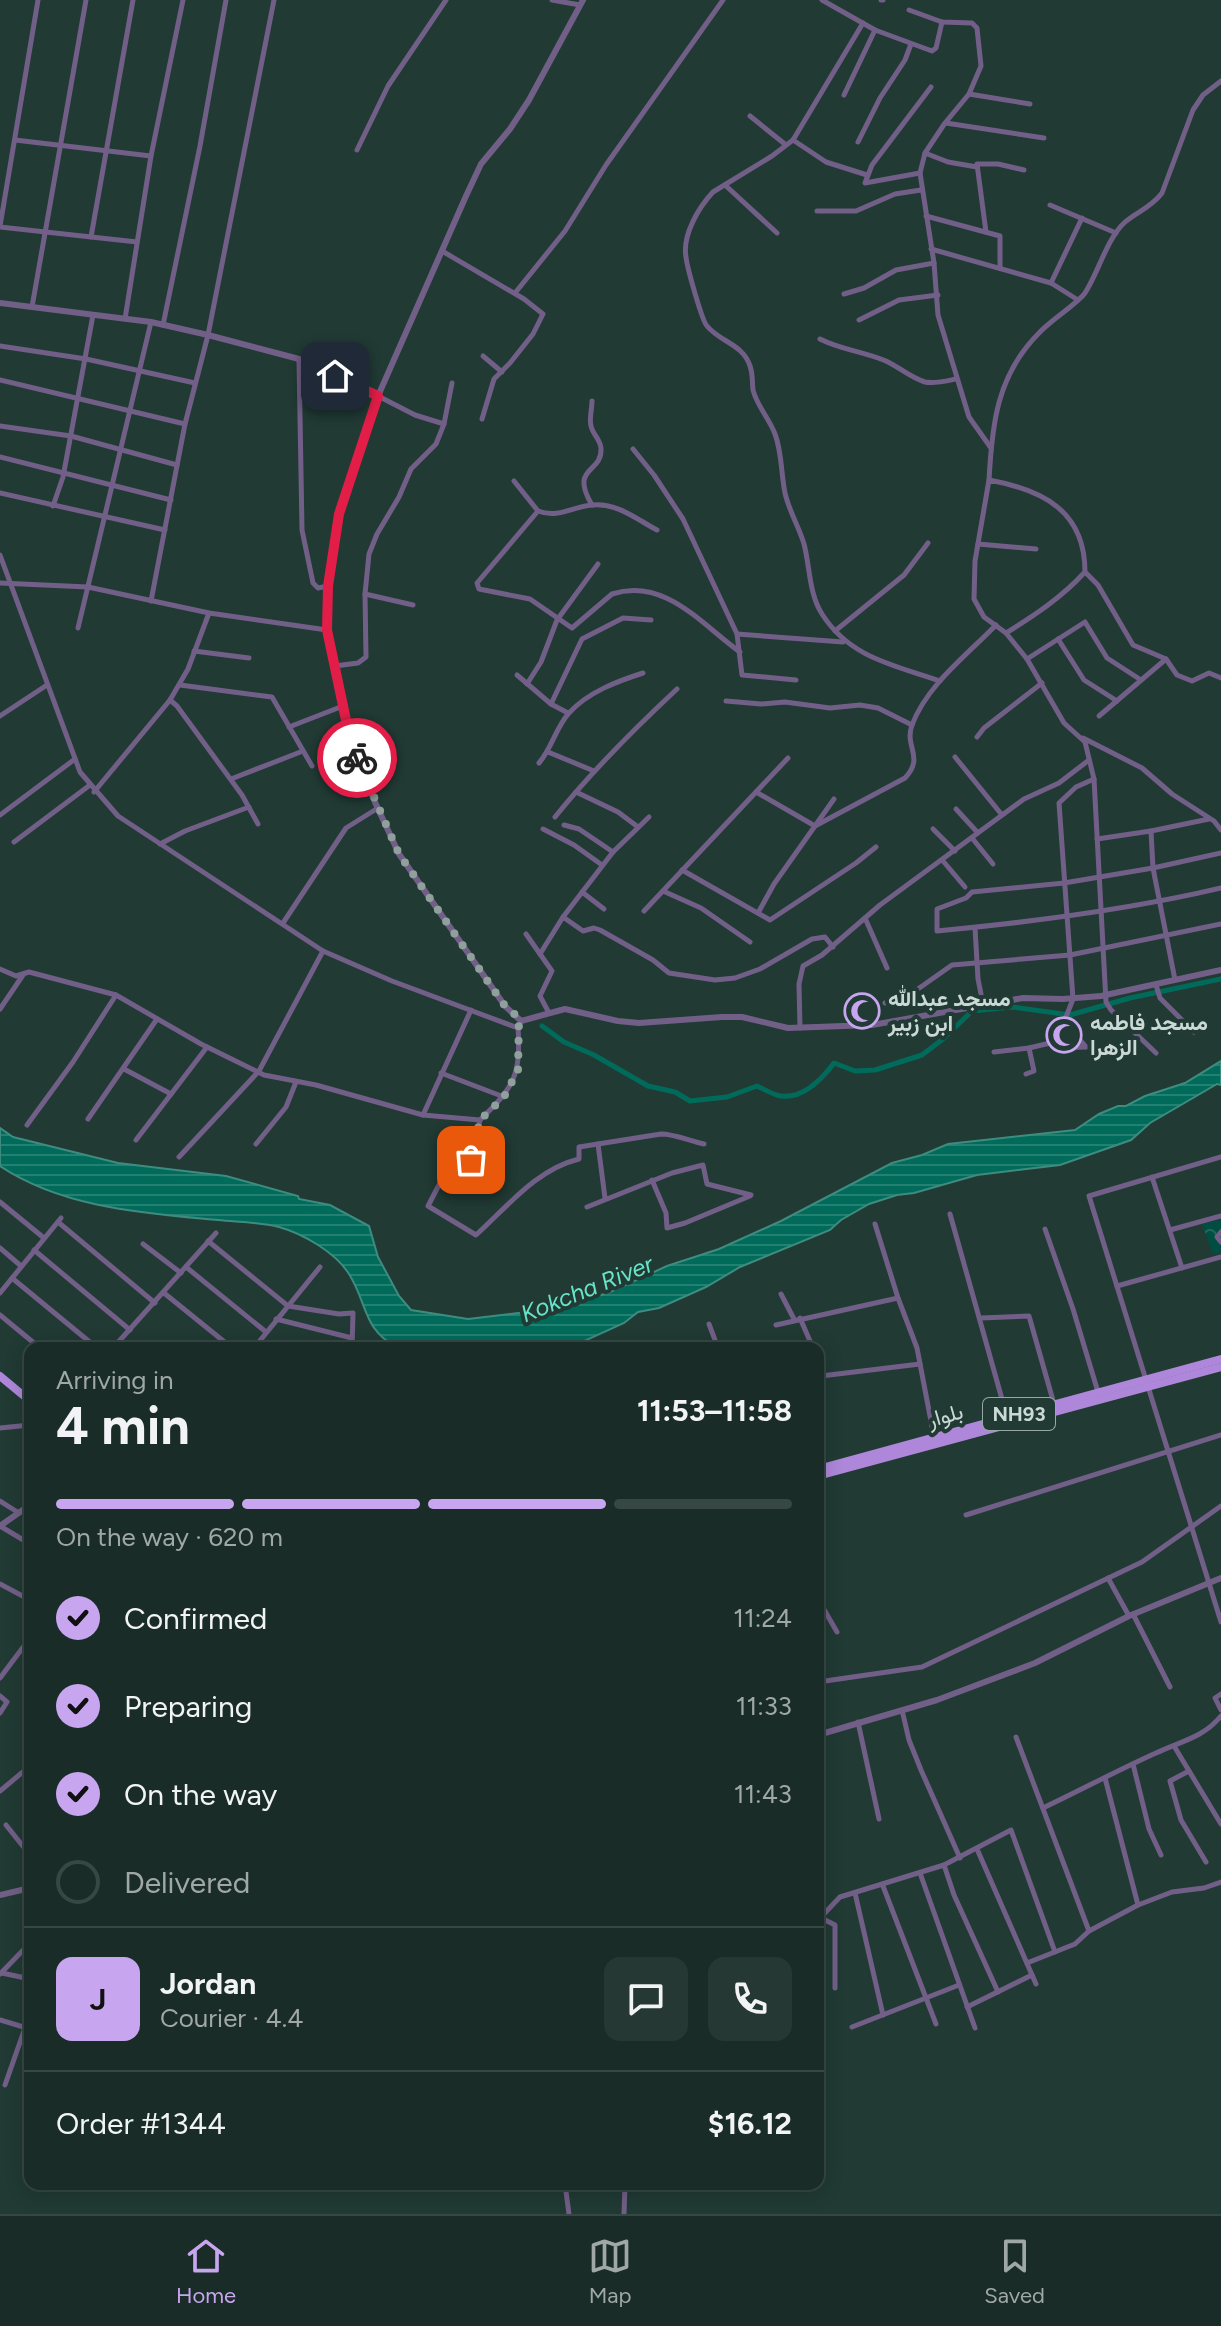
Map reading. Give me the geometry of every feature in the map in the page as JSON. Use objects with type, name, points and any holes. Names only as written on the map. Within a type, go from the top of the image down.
[{"type":"main road","name":"بلوار","points":[[824,1468],[1147,1383],[1221,1359]]},
{"type":"main road","name":"بلوار","points":[[824,1474],[934,1437],[1007,1417],[1098,1393],[1221,1367]]},
{"type":"main road","points":[[0,1376],[24,1396]]},
{"type":"street","points":[[38,0],[0,227],[137,242]]},
{"type":"street","points":[[32,307],[86,0]]},
{"type":"street","points":[[91,237],[133,0]]},
{"type":"street","points":[[125,319],[151,156],[183,0]]},
{"type":"street","points":[[163,325],[226,0]]},
{"type":"street","points":[[151,601],[185,424],[208,335],[274,0]]},
{"type":"street","points":[[357,150],[382,96],[446,0]]},
{"type":"street","points":[[552,0],[582,3],[529,100],[481,164],[378,396],[339,514],[328,586],[327,630],[361,772],[399,854],[505,1006],[519,1018],[529,1020],[573,1010],[639,1023],[742,1017],[800,1028],[889,1022],[1023,998],[1106,998],[1221,970]]},
{"type":"street","points":[[515,293],[565,231],[606,165],[723,0]]},
{"type":"street","points":[[822,0],[834,3],[875,30],[935,50],[942,22]]},
{"type":"street","points":[[909,10],[942,22],[972,23],[977,28],[981,66],[969,94],[925,153],[920,173],[934,263],[938,315],[969,417],[991,448]]},
{"type":"street","points":[[863,23],[793,140],[707,199],[687,235],[685,256],[703,322],[711,331],[735,345],[746,357],[751,369],[753,391],[776,435],[785,496],[807,554],[814,598],[821,614],[844,642],[869,657],[940,681]]},
{"type":"street","points":[[844,95],[875,30]]},
{"type":"street","points":[[858,142],[911,44]]},
{"type":"street","points":[[1221,81],[1203,95],[1193,110],[1162,193],[1155,203],[1125,222],[1116,233],[1083,295],[1063,309],[1027,345],[996,404],[989,480],[973,578],[974,599],[984,617],[1006,633],[1027,659],[1064,723],[1082,738],[1142,768],[1221,830]]},
{"type":"street","points":[[920,173],[867,184],[865,181],[872,165],[931,87]]},
{"type":"street","points":[[969,94],[1030,104]]},
{"type":"street","points":[[750,116],[786,145]]},
{"type":"street","points":[[945,123],[1044,138]]},
{"type":"street","points":[[15,140],[151,156]]},
{"type":"street","points":[[793,140],[826,162],[867,175]]},
{"type":"street","points":[[925,153],[948,162],[977,167]]},
{"type":"street","points":[[986,232],[978,163],[1024,170]]},
{"type":"street","points":[[725,185],[777,233]]},
{"type":"street","points":[[817,211],[856,211],[895,194],[921,190]]},
{"type":"street","points":[[1050,205],[1116,233]]},
{"type":"street","points":[[926,216],[1001,237],[1000,267]]},
{"type":"street","points":[[1051,283],[1082,218]]},
{"type":"street","points":[[931,249],[1051,283],[1078,300]]},
{"type":"street","points":[[442,251],[515,293],[541,311],[543,317],[494,379],[482,419]]},
{"type":"street","points":[[844,294],[864,288],[896,270],[934,263]]},
{"type":"street","points":[[859,320],[899,300],[938,295]]},
{"type":"street","points":[[0,303],[151,322],[299,359],[415,415],[444,424]]},
{"type":"street","points":[[53,506],[64,472],[94,314]]},
{"type":"street","points":[[78,628],[151,322]]},
{"type":"street","points":[[820,339],[840,350],[862,352],[887,362],[929,383],[956,379]]},
{"type":"street","points":[[0,346],[86,359],[196,383]]},
{"type":"street","points":[[483,356],[502,372]]},
{"type":"street","points":[[299,359],[302,530],[313,583],[318,588],[328,586]]},
{"type":"street","points":[[0,380],[185,424]]},
{"type":"street","points":[[335,666],[358,663],[366,657],[365,594],[369,554],[411,469],[436,444],[444,424],[452,383]]},
{"type":"street","points":[[592,401],[591,428],[601,444],[601,453],[583,478],[583,490],[592,505]]},
{"type":"street","points":[[0,426],[71,436],[177,465]]},
{"type":"street","points":[[633,449],[683,519],[737,634],[742,675],[796,680]]},
{"type":"street","points":[[0,457],[171,500]]},
{"type":"street","points":[[989,480],[1033,492],[1049,500],[1069,516],[1085,552],[1085,572],[1066,593],[1006,633]]},
{"type":"street","points":[[514,481],[538,511],[558,514],[592,505],[614,506],[657,530]]},
{"type":"street","points":[[0,493],[165,530]]},
{"type":"street","points":[[538,511],[476,586],[493,593],[530,599],[570,628],[575,628],[612,594],[652,592],[672,599],[740,652]]},
{"type":"street","points":[[835,631],[904,575],[928,543]]},
{"type":"street","points":[[978,544],[1036,549]]},
{"type":"street","points":[[0,555],[75,759],[94,792],[118,816],[323,951],[392,981],[518,1028]]},
{"type":"street","points":[[527,684],[541,662],[557,620],[598,564]]},
{"type":"street","points":[[1085,572],[1098,585],[1133,645],[1166,659],[1177,675],[1192,681],[1209,673],[1221,678]]},
{"type":"street","points":[[0,583],[88,587],[209,613],[327,630]]},
{"type":"street","points":[[365,594],[413,605]]},
{"type":"street","points":[[94,792],[180,685],[209,613]]},
{"type":"street","points":[[551,704],[582,639],[623,618],[651,620]]},
{"type":"street","points":[[1027,659],[1085,622],[1107,658],[1141,680]]},
{"type":"street","points":[[815,826],[905,778],[913,769],[915,760],[910,734],[912,725],[940,681],[996,625]]},
{"type":"street","points":[[737,634],[844,642]]},
{"type":"street","points":[[1058,639],[1084,680],[1117,701]]},
{"type":"street","points":[[194,651],[249,658]]},
{"type":"street","points":[[1099,716],[1166,659]]},
{"type":"street","points":[[539,763],[568,713],[590,696],[643,673]]},
{"type":"street","points":[[517,675],[551,704],[568,713]]},
{"type":"street","points":[[977,737],[984,728],[1042,683]]},
{"type":"street","points":[[0,716],[47,685]]},
{"type":"street","points":[[180,685],[272,697],[312,766]]},
{"type":"street","points":[[555,817],[630,732],[677,689]]},
{"type":"street","points":[[170,700],[231,779],[258,824]]},
{"type":"street","points":[[726,701],[761,704],[785,702],[830,708],[860,705],[878,708],[912,725]]},
{"type":"street","points":[[289,727],[343,706]]},
{"type":"street","points":[[1082,738],[1094,779],[1106,998],[1111,1010],[1156,1053]]},
{"type":"street","points":[[231,779],[303,751]]},
{"type":"street","points":[[548,752],[594,771]]},
{"type":"street","points":[[955,757],[1002,815]]},
{"type":"street","points":[[644,911],[788,758]]},
{"type":"street","points":[[0,815],[75,759]]},
{"type":"street","points":[[800,1028],[801,970],[1002,815],[1024,799],[1059,783],[1089,760]]},
{"type":"street","points":[[994,1052],[1050,1043],[1073,999],[1059,803],[1076,787],[1094,779]]},
{"type":"street","points":[[14,842],[90,785]]},
{"type":"street","points":[[576,792],[618,812],[638,827]]},
{"type":"street","points":[[756,792],[815,826]]},
{"type":"street","points":[[758,913],[774,884],[834,799]]},
{"type":"street","points":[[160,844],[185,831],[249,807]]},
{"type":"street","points":[[283,923],[346,828],[378,808]]},
{"type":"street","points":[[956,809],[978,833]]},
{"type":"street","points":[[540,954],[602,865],[649,817]]},
{"type":"street","points":[[1097,839],[1209,819]]},
{"type":"street","points":[[564,825],[579,829],[613,852]]},
{"type":"street","points":[[543,829],[574,845],[602,865]]},
{"type":"street","points":[[933,829],[955,851]]},
{"type":"street","points":[[1151,831],[1153,868],[1175,980]]},
{"type":"street","points":[[972,838],[993,864]]},
{"type":"street","points":[[682,870],[767,919],[876,847]]},
{"type":"street","points":[[1221,853],[1064,883],[972,892],[966,898],[937,909],[937,931],[1068,917],[1161,902],[1221,888]]},
{"type":"street","points":[[943,861],[965,887]]},
{"type":"street","points":[[663,891],[701,908],[750,942]]},
{"type":"street","points":[[582,892],[604,909]]},
{"type":"street","points":[[563,917],[583,931],[600,930],[653,960],[669,973],[715,980],[735,978],[760,969],[812,939],[825,937],[833,947]]},
{"type":"street","points":[[865,918],[887,968]]},
{"type":"street","points":[[885,1003],[908,996],[952,965],[1103,950],[1221,924]]},
{"type":"street","points":[[975,928],[976,962],[983,1004]]},
{"type":"street","points":[[526,934],[552,971],[540,996],[549,1013]]},
{"type":"street","points":[[179,1157],[259,1071],[323,951]]},
{"type":"street","points":[[0,969],[16,976],[29,972],[116,995],[207,1047],[264,1075],[423,1115],[480,1120]]},
{"type":"street","points":[[0,1009],[24,974]]},
{"type":"street","points":[[1157,987],[1160,998],[1194,1032]]},
{"type":"street","points":[[27,1125],[116,995]]},
{"type":"street","points":[[423,1115],[471,1010]]},
{"type":"street","points":[[1050,1043],[1054,1048],[1086,1047],[1066,1017]]},
{"type":"street","points":[[519,1018],[518,1070],[504,1097],[480,1120],[471,1161],[452,1160],[428,1206],[476,1235],[546,1171],[579,1159],[579,1147],[661,1134],[704,1144]]},
{"type":"street","points":[[88,1119],[157,1019]]},
{"type":"street","points":[[136,1140],[207,1047]]},
{"type":"street","points":[[1026,1074],[1034,1071],[1029,1048]]},
{"type":"street","points":[[124,1069],[171,1094]]},
{"type":"street","points":[[441,1073],[504,1097]]},
{"type":"street","points":[[256,1144],[286,1107],[296,1082]]},
{"type":"street","points":[[598,1144],[605,1198]]},
{"type":"street","points":[[1220,1619],[1089,1196],[1221,1157]]},
{"type":"street","points":[[587,1207],[652,1180],[703,1165],[707,1184],[751,1195],[667,1228],[666,1213],[652,1180]]},
{"type":"street","points":[[1152,1177],[1182,1268]]},
{"type":"street","points":[[0,1202],[44,1238]]},
{"type":"street","points":[[950,1214],[1007,1417]]},
{"type":"street","points":[[1170,1230],[1221,1216]]},
{"type":"street","points":[[0,1293],[60,1220],[155,1303]]},
{"type":"street","points":[[875,1224],[917,1348],[934,1437]]},
{"type":"street","points":[[1045,1229],[1098,1393]]},
{"type":"street","points":[[1221,1232],[1217,1237],[1221,1242]]},
{"type":"street","points":[[121,1342],[216,1233]]},
{"type":"street","points":[[208,1241],[288,1306],[339,1314],[353,1313],[352,1342]]},
{"type":"street","points":[[143,1244],[181,1273]]},
{"type":"street","points":[[0,1248],[21,1266]]},
{"type":"street","points":[[34,1250],[130,1330]]},
{"type":"street","points":[[1117,1286],[1221,1257]]},
{"type":"street","points":[[186,1267],[266,1332]]},
{"type":"street","points":[[258,1342],[320,1267]]},
{"type":"street","points":[[12,1278],[90,1342]]},
{"type":"street","points":[[164,1293],[225,1342]]},
{"type":"street","points":[[781,1294],[810,1342]]},
{"type":"street","points":[[776,1325],[898,1298]]},
{"type":"street","points":[[0,1315],[33,1342]]},
{"type":"street","points":[[981,1318],[1029,1316],[1054,1405]]},
{"type":"street","points":[[276,1319],[352,1338]]},
{"type":"street","points":[[709,1324],[716,1342]]},
{"type":"street","points":[[824,1376],[920,1364]]},
{"type":"street","points":[[0,1428],[24,1426]]},
{"type":"street","points":[[966,1515],[1221,1435]]},
{"type":"street","points":[[0,1501],[19,1513]]},
{"type":"street","points":[[824,1681],[922,1667],[1142,1562],[1221,1506]]},
{"type":"street","points":[[24,1510],[0,1526],[24,1540]]},
{"type":"street","points":[[1108,1578],[1170,1687]]},
{"type":"street","points":[[824,1733],[937,1700],[1035,1663],[1131,1615],[1221,1578]]},
{"type":"street","points":[[0,1584],[24,1597]]},
{"type":"street","points":[[824,1609],[837,1632]]},
{"type":"street","points":[[0,1678],[24,1646]]},
{"type":"street","points":[[0,1661],[9,1667]]},
{"type":"street","points":[[1043,1808],[1205,1733],[1221,1713],[1215,1698],[1221,1694]]},
{"type":"street","points":[[0,1696],[7,1702],[0,1713]]},
{"type":"street","points":[[902,1709],[909,1740],[960,1858]]},
{"type":"street","points":[[858,1722],[879,1819]]},
{"type":"street","points":[[1016,1737],[1089,1931]]},
{"type":"street","points":[[1174,1746],[1221,1824]]},
{"type":"street","points":[[1133,1764],[1149,1829],[1161,1855]]},
{"type":"street","points":[[0,1791],[24,1771]]},
{"type":"street","points":[[1189,1771],[1170,1781],[1181,1820],[1206,1862]]},
{"type":"street","points":[[1105,1778],[1138,1905]]},
{"type":"street","points":[[6,1825],[24,1848]]},
{"type":"street","points":[[824,1912],[835,1900],[944,1865],[1012,1830],[1055,1952]]},
{"type":"street","points":[[977,1849],[1036,1984]]},
{"type":"street","points":[[944,1865],[998,1992]]},
{"type":"street","points":[[920,1873],[975,2028]]},
{"type":"street","points":[[1027,1963],[1075,1944],[1089,1931],[1138,1905],[1172,1892],[1204,1888],[1221,1882]]},
{"type":"street","points":[[883,1886],[936,2024]]},
{"type":"street","points":[[0,1895],[24,1889]]},
{"type":"street","points":[[855,1893],[883,2015]]},
{"type":"street","points":[[824,1919],[835,1925],[835,1988]]},
{"type":"street","points":[[1,1973],[24,1949]]},
{"type":"street","points":[[1,1973],[24,1978]]},
{"type":"street","points":[[967,2007],[1032,1975]]},
{"type":"street","points":[[852,2027],[959,1985]]},
{"type":"street","points":[[0,2020],[24,2027]]},
{"type":"street","points":[[5,2085],[24,2038]]},
{"type":"street","points":[[566,2190],[569,2214]]},
{"type":"street","points":[[624,2214],[625,2190]]},
{"type":"green space","points":[[1221,1220],[1221,1252],[1213,1254],[1202,1224]]},
{"type":"shaded area","points":[[1221,1061],[1221,1085],[1217,1084],[1150,1123],[1131,1140],[1060,1165],[977,1175],[869,1204],[830,1230],[740,1267],[706,1287],[659,1308],[638,1312],[624,1323],[582,1342],[388,1342],[372,1324],[343,1266],[328,1252],[299,1234],[264,1224],[162,1215],[77,1200],[24,1180],[0,1166],[0,1128],[13,1137],[118,1163],[226,1176],[298,1196],[299,1199],[330,1205],[369,1226],[378,1257],[399,1296],[411,1310],[468,1319],[552,1309],[608,1293],[781,1221],[892,1163],[948,1144],[1075,1130],[1099,1114],[1185,1083]]},
{"type":"waterway","points":[[542,1026],[564,1042],[594,1055],[648,1086],[675,1092],[690,1101],[727,1097],[757,1086],[789,1096],[811,1087],[834,1063],[855,1071],[875,1070],[922,1055],[972,1011],[1012,1007],[1070,1015],[1130,998],[1221,979]]},
{"type":"way so far","points":[[357,758],[399,854],[505,1006],[514,1017],[519,1018],[518,1070],[504,1097],[480,1120],[471,1160]]},
{"type":"place","name":"مسجد عبدالله ابن زبیر","points":[[862,1011]]},
{"type":"place","name":"مسجد فاطمه الزهرا","points":[[1064,1035]]},
{"type":"route","points":[[335,376],[378,396],[339,514],[328,586],[327,630],[357,758]]},
{"type":"water label","name":"Kokcha River","points":[[587,1289]]}]
